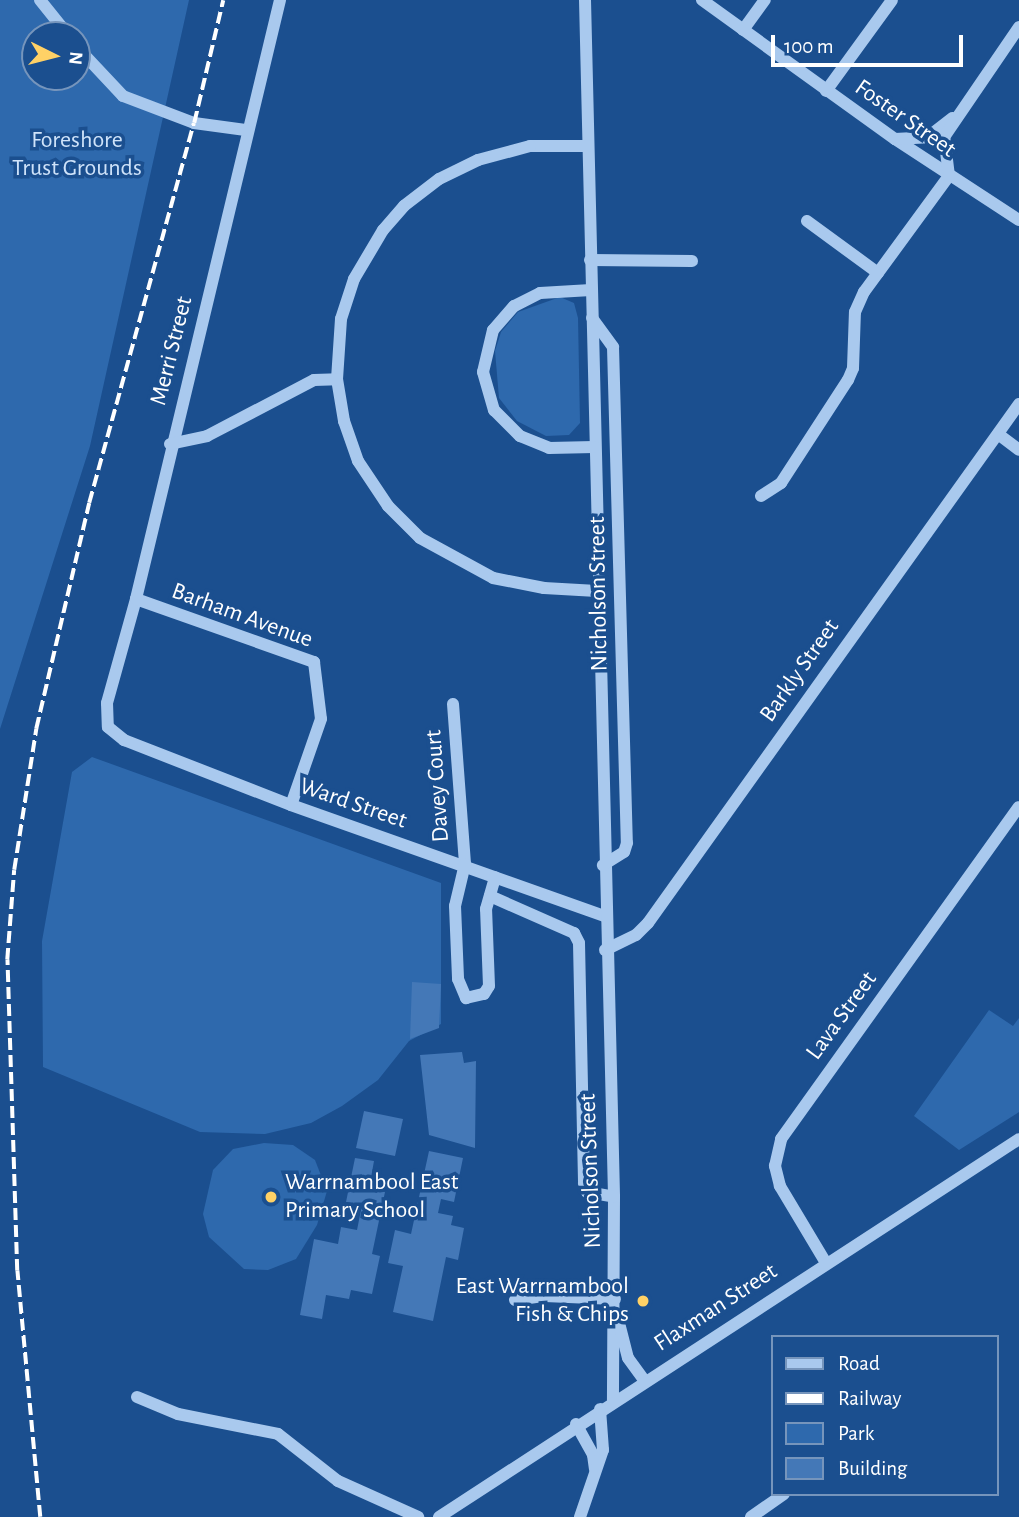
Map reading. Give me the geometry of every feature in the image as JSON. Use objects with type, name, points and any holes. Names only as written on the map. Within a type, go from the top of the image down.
[{"type":"street","points":[[40,0],[57,21]]},
{"type":"street","name":"Merri Street","points":[[106,711],[136,599],[170,444],[280,0]]},
{"type":"street","name":"Nicholson Street","points":[[585,0],[604,916],[614,1197],[613,1400]]},
{"type":"street","name":"Foster Street","points":[[702,0],[895,139],[1019,220]]},
{"type":"street","points":[[743,30],[765,0]]},
{"type":"street","points":[[826,91],[892,0]]},
{"type":"street","points":[[761,496],[781,483],[848,380],[853,368],[855,312],[877,274],[950,176],[944,137],[957,113],[1019,27]]},
{"type":"street","points":[[91,62],[123,96],[194,123],[246,130]]},
{"type":"street","points":[[895,139],[928,137],[957,113]]},
{"type":"street","points":[[588,146],[530,146],[478,160],[439,179],[404,206],[377,238],[354,279],[341,319],[337,379],[344,421],[358,461],[388,506],[420,538],[493,578],[544,588],[597,591]]},
{"type":"street","points":[[807,221],[877,274]]},
{"type":"street","points":[[590,260],[692,261]]},
{"type":"street","points":[[591,290],[540,293],[514,306],[493,330],[483,372],[494,411],[520,436],[549,448],[594,447]]},
{"type":"street","name":"Nicholson Street","points":[[592,318],[613,347],[627,843],[624,852],[603,865]]},
{"type":"street","points":[[170,444],[207,436],[314,380],[337,379]]},
{"type":"street","name":"Barkly Street","points":[[605,950],[636,935],[648,923],[1019,404]]},
{"type":"street","points":[[998,434],[1019,450]]},
{"type":"street","name":"Barham Avenue","points":[[136,599],[314,662],[321,719],[291,805]]},
{"type":"street","name":"Davey Court","points":[[453,704],[465,864],[455,906],[458,979],[466,998],[472,999],[489,986],[490,896]]},
{"type":"street","name":"Ward Street","points":[[106,711],[113,734],[124,740],[291,805],[465,864],[604,916]]},
{"type":"street","name":"Lava Street","points":[[826,1262],[780,1186],[777,1147],[1019,807]]},
{"type":"street","points":[[495,877],[490,896],[574,933],[579,943],[584,1183],[587,1192],[614,1197]]},
{"type":"street","name":"Flaxman Street","points":[[439,1517],[576,1424],[1019,1139]]},
{"type":"street","points":[[515,1300],[545,1296],[615,1303]]},
{"type":"street","name":"Nicholson Street","points":[[615,1303],[628,1358],[644,1380]]},
{"type":"street","points":[[137,1397],[178,1414],[278,1434],[338,1482],[418,1517]]},
{"type":"street","points":[[580,1517],[603,1450],[600,1409]]},
{"type":"street","points":[[576,1424],[593,1455],[593,1484]]},
{"type":"street","points":[[751,1517],[781,1496]]},
{"type":"green space","name":"Foreshore Trust Grounds","points":[[0,0],[189,0],[90,446],[0,729]]},
{"type":"green space","points":[[560,297],[574,303],[578,318],[580,423],[569,435],[546,436],[517,421],[499,398],[495,351],[501,332],[518,312]]},
{"type":"green space","points":[[92,757],[441,883],[441,1024],[409,1041],[378,1080],[342,1106],[311,1123],[265,1134],[200,1132],[43,1067],[42,941],[72,772]]},
{"type":"green space","points":[[989,1010],[1013,1026],[1019,1018],[1019,1112],[959,1150],[914,1116]]},
{"type":"green space","points":[[264,1143],[293,1145],[315,1160],[327,1191],[317,1225],[296,1259],[268,1270],[244,1269],[209,1237],[203,1214],[213,1170],[233,1149]]},
{"type":"building","points":[[412,982],[441,984],[439,1028],[410,1039]]},
{"type":"building","points":[[462,1052],[464,1063],[476,1061],[475,1148],[429,1135],[420,1055]]},
{"type":"building","points":[[364,1111],[403,1119],[395,1156],[356,1148]]},
{"type":"building","name":"Warrnambool East Primary School","points":[[429,1151],[463,1158],[454,1202],[441,1199],[438,1213],[453,1216],[451,1225],[464,1228],[458,1260],[446,1257],[433,1321],[393,1312],[403,1266],[388,1263],[395,1230],[411,1234]]},
{"type":"building","points":[[355,1158],[374,1161],[369,1189],[385,1192],[372,1254],[380,1256],[372,1294],[351,1290],[349,1299],[326,1295],[322,1319],[300,1315],[314,1239],[338,1244],[341,1227],[357,1230],[362,1205],[346,1202]]},
{"type":"railway","points":[[40,1517],[17,1271],[7,960],[14,870],[36,729],[89,503],[194,123],[223,0]]},
{"type":"place","name":"Warrnambool East Primary School","points":[[271,1197]]},
{"type":"place","name":"East Warrnambool Fish & Chips","points":[[643,1301]]}]
